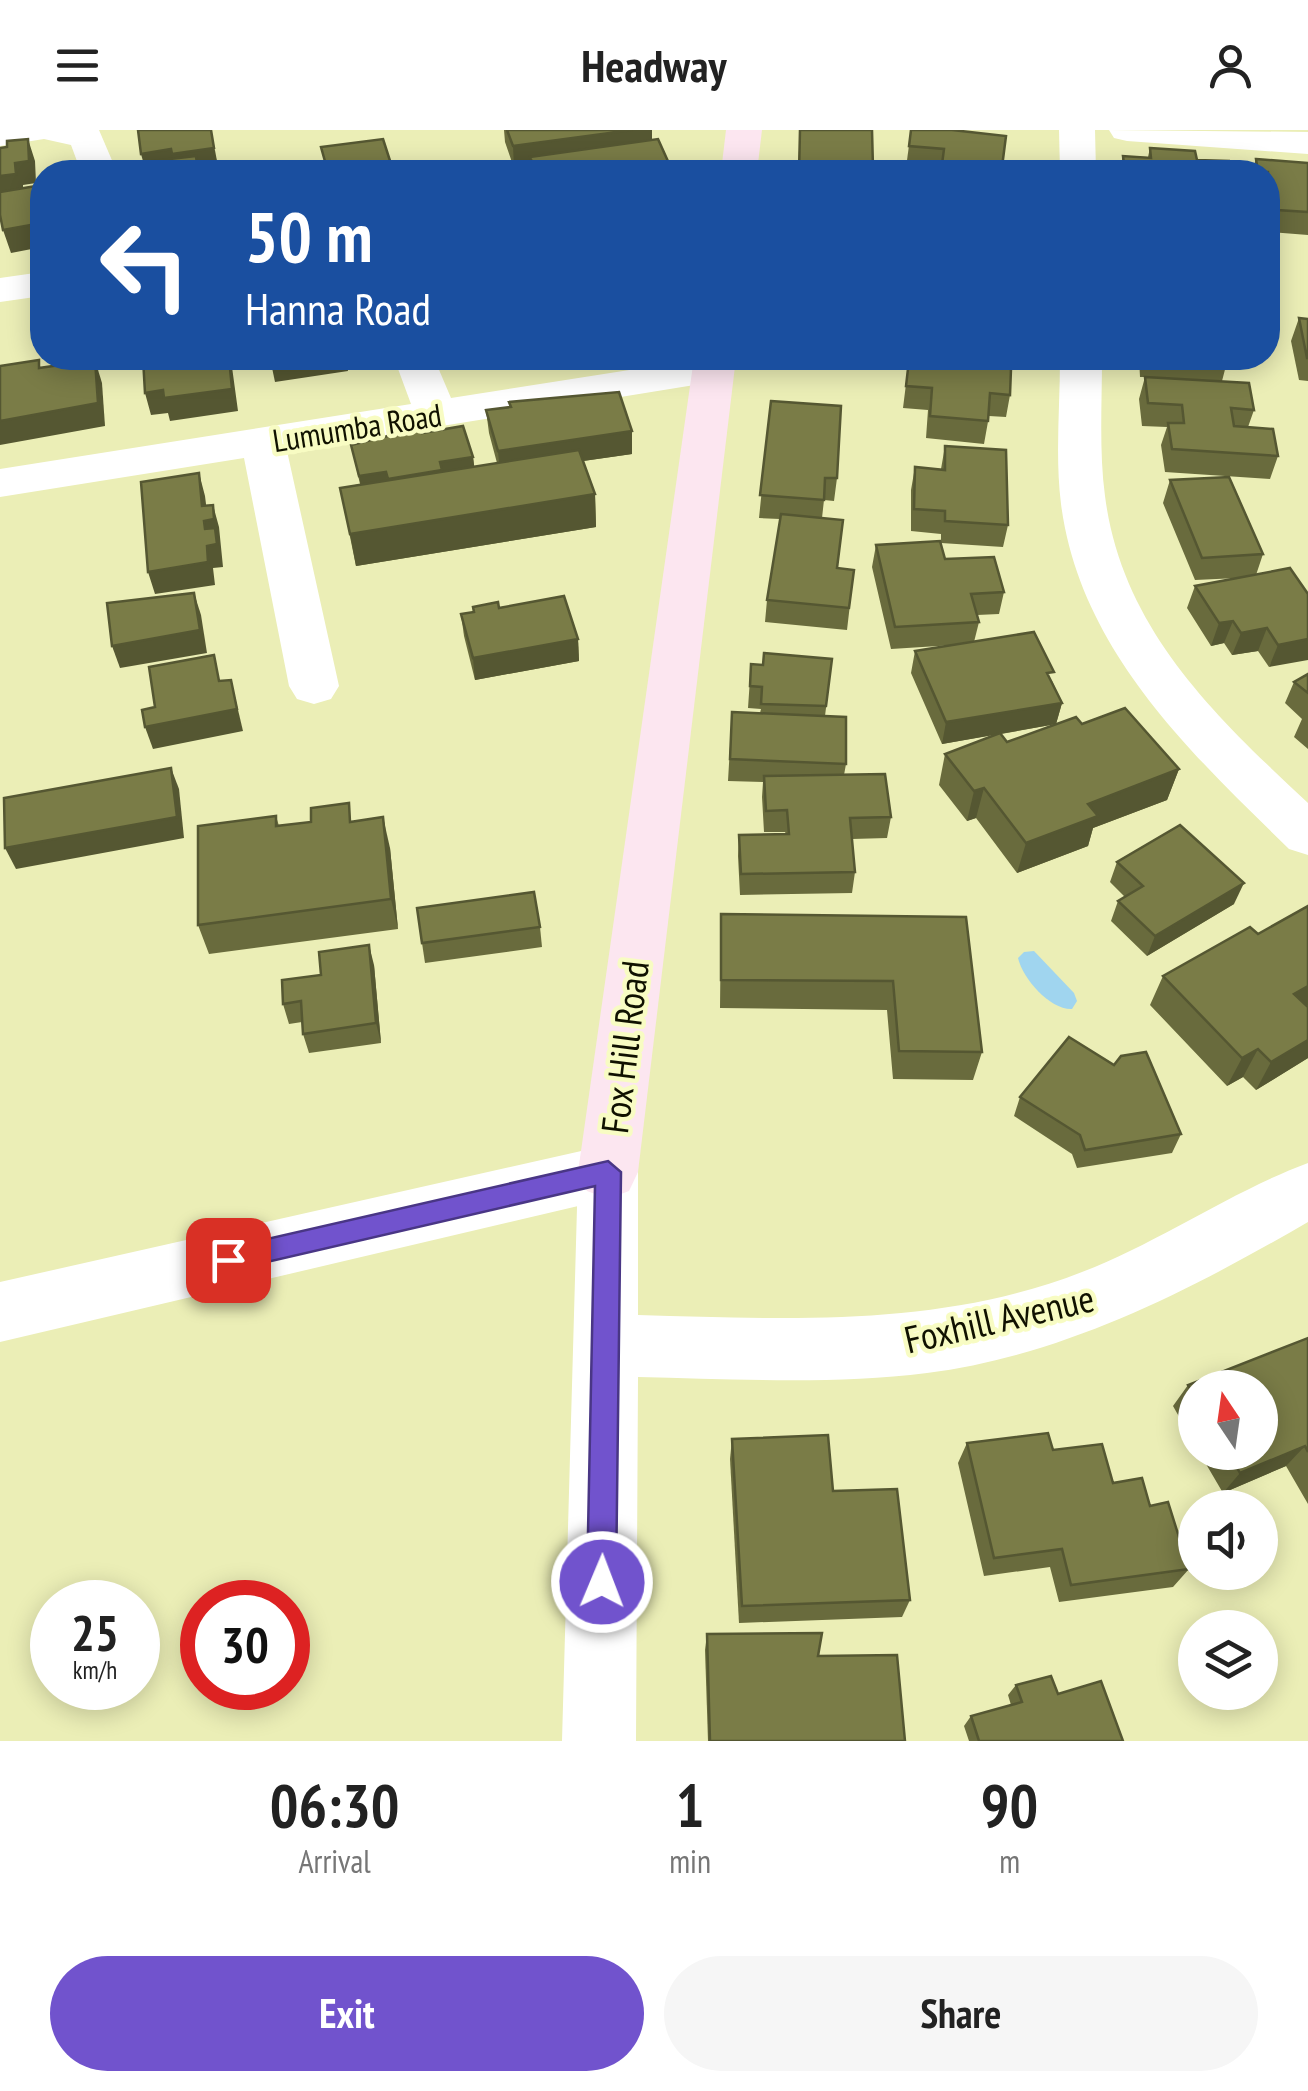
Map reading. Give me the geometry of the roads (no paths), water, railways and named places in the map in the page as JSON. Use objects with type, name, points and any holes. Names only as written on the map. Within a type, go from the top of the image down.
[{"type":"main road","points":[[740,160],[744,130]]},
{"type":"main road","name":"Fox Hill Road","points":[[608,1172],[713,370]]},
{"type":"street","points":[[0,135],[38,130]]},
{"type":"street","points":[[49,130],[86,137],[95,160]]},
{"type":"street","points":[[1077,130],[1078,160]]},
{"type":"street","points":[[1127,130],[1308,142]]},
{"type":"street","points":[[0,290],[30,286]]},
{"type":"street","points":[[419,370],[437,415]]},
{"type":"street","name":"Lumumba Road","points":[[0,483],[437,415],[677,370]]},
{"type":"street","points":[[1081,370],[1084,509],[1108,592],[1136,654],[1186,716],[1308,835]]},
{"type":"street","points":[[263,442],[314,686]]},
{"type":"street","points":[[0,1312],[608,1172]]},
{"type":"street","name":"Fox Hill Road","points":[[599,1741],[608,1172]]},
{"type":"street","name":"Foxhill Avenue","points":[[605,1345],[820,1348],[933,1342],[1034,1317],[1138,1284],[1308,1190]]},
{"type":"water","points":[[1034,951],[1074,993],[1077,1001],[1072,1009],[1047,999],[1025,975],[1018,958],[1024,952]]}]
